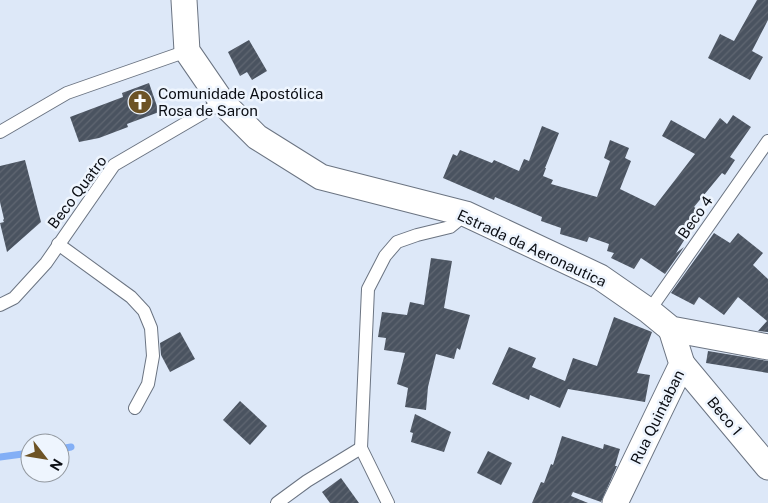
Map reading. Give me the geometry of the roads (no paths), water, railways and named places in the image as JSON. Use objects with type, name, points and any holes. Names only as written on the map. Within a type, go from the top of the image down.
[{"type":"street","points":[[184,0],[187,51]]},
{"type":"street","name":"Estrada da Aeronautica","points":[[187,51],[222,102],[257,137],[321,178],[466,214],[600,277],[649,311],[671,329]]},
{"type":"street","points":[[671,329],[768,347]]},
{"type":"street","name":"Rua Quintaban","points":[[614,503],[682,364],[671,329]]},
{"type":"street","name":"Beco 1","points":[[682,364],[768,467]]},
{"type":"lane","points":[[0,132],[67,93],[187,51]]},
{"type":"lane","name":"Beco Quatro","points":[[0,305],[14,298],[46,263],[114,165],[222,102]]},
{"type":"lane","name":"Beco 4","points":[[649,311],[768,141]]},
{"type":"lane","points":[[388,503],[361,448],[368,290],[385,256],[397,242],[450,227],[466,214]]},
{"type":"lane","points":[[58,244],[131,297],[144,311],[151,328],[153,356],[148,384],[135,408]]},
{"type":"lane","points":[[277,503],[361,448]]},
{"type":"waterway","points":[[0,457],[20,454]]},
{"type":"place","name":"Comunidade Apostólica Rosa de Saron","points":[[140,102]]}]
